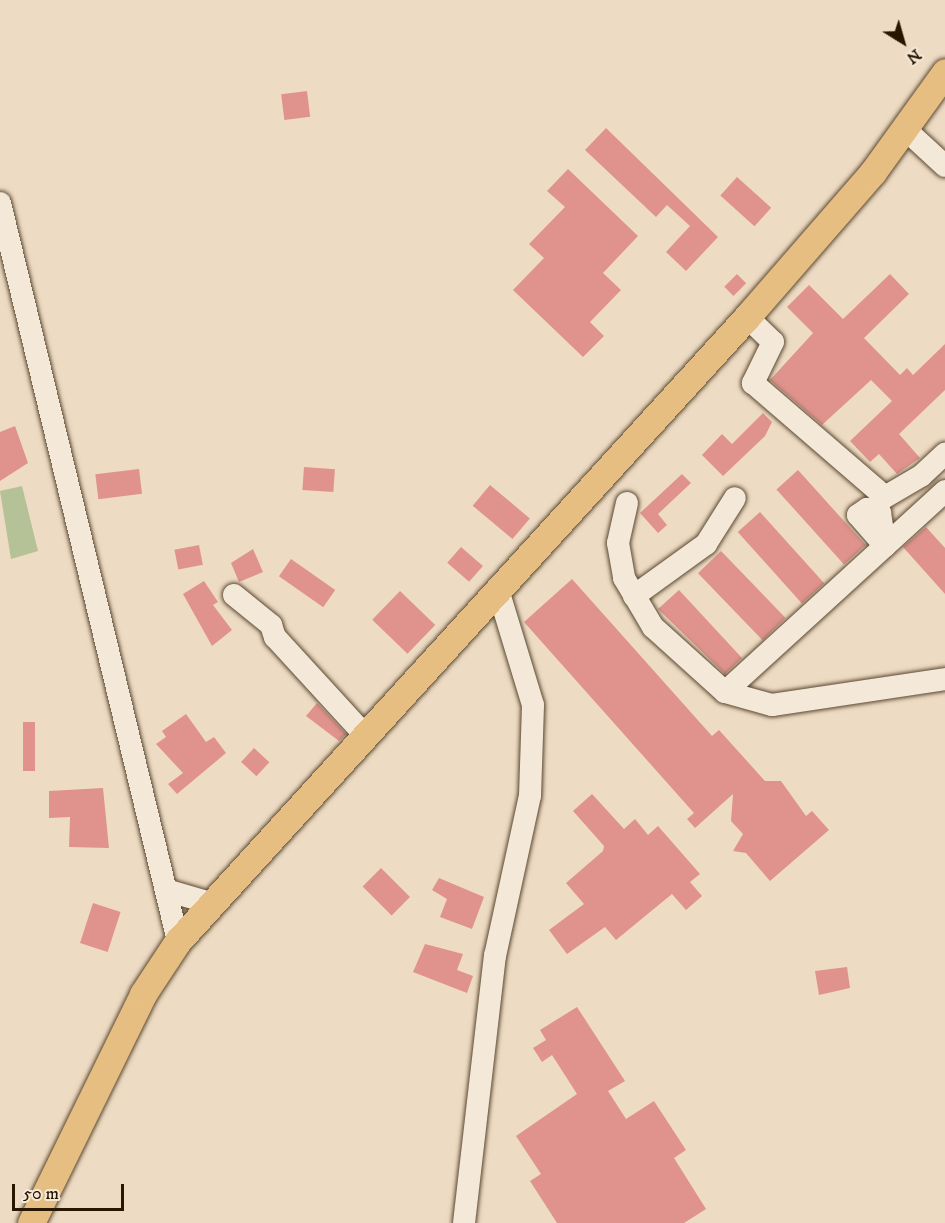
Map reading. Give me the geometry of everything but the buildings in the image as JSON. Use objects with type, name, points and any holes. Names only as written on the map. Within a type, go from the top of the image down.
[{"type":"main road","points":[[31,1223],[143,994],[178,941],[364,734],[747,317],[906,130],[945,72]]},
{"type":"street","points":[[906,130],[945,166]]},
{"type":"street","points":[[0,203],[169,891],[178,941]]},
{"type":"street","points":[[747,317],[773,342],[753,384],[885,497],[921,476],[945,454]]},
{"type":"street","points":[[725,692],[945,491]]},
{"type":"street","points":[[634,596],[706,544],[735,498]]},
{"type":"street","points":[[627,503],[618,543],[634,596],[653,627],[725,692],[772,705],[945,680]]},
{"type":"street","points":[[464,1223],[495,956],[530,796],[532,705],[498,590]]},
{"type":"street","points":[[234,595],[271,625],[275,637],[364,734]]},
{"type":"street","points":[[169,891],[210,903]]},
{"type":"green space","points":[[22,486],[38,551],[11,559],[0,491]]}]
